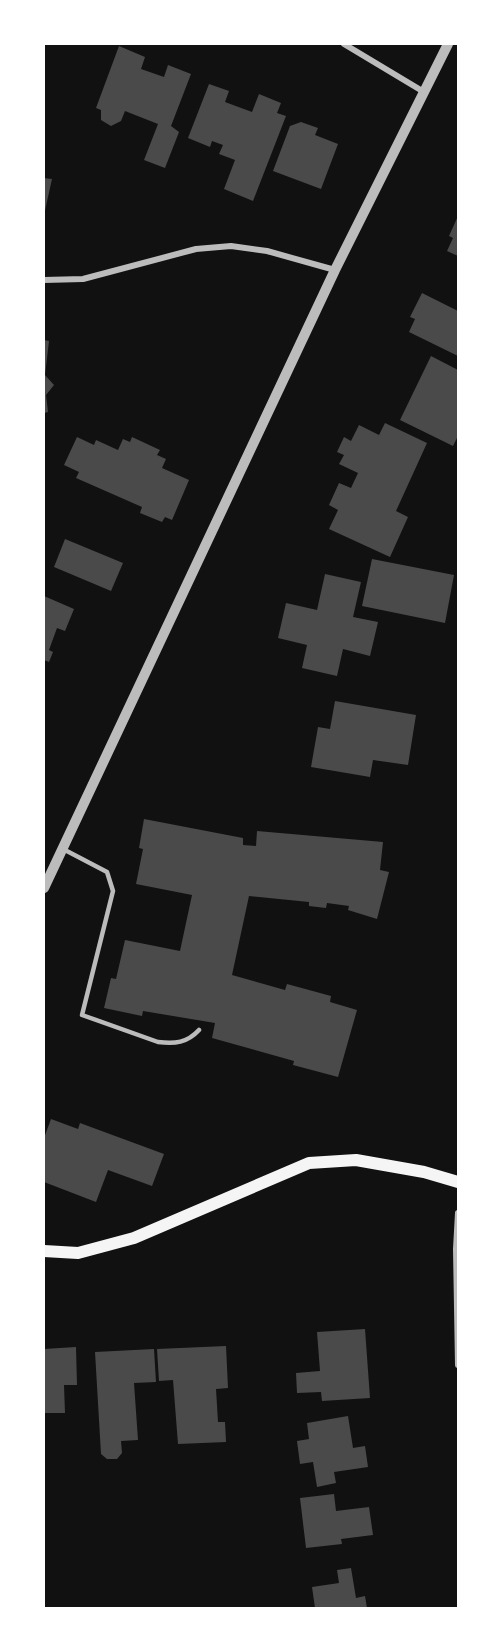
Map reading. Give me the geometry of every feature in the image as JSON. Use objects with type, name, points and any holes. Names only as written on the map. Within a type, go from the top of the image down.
[{"type":"main road","points":[[44,1251],[78,1252],[134,1238],[309,1163],[356,1160],[424,1172],[459,1182]]},
{"type":"street","points":[[344,44],[424,92]]},
{"type":"street","points":[[44,888],[335,270],[448,44]]},
{"type":"street","points":[[44,280],[83,279],[196,249],[231,246],[267,251],[335,270]]},
{"type":"street","points":[[459,1213],[456,1250],[459,1365]]},
{"type":"lane","points":[[63,849],[107,872],[113,891],[82,1015],[158,1042],[182,1042],[199,1030]]},
{"type":"building","points":[[119,46],[145,57],[141,69],[164,77],[168,65],[191,74],[171,126],[179,132],[165,168],[144,160],[158,124],[125,111],[121,121],[111,126],[101,120],[101,110],[96,108]]},
{"type":"building","points":[[209,84],[229,91],[225,102],[252,112],[259,94],[281,103],[277,113],[286,116],[253,201],[224,189],[235,160],[219,154],[223,145],[212,141],[210,147],[188,138]]},
{"type":"building","points":[[301,122],[318,128],[315,135],[338,144],[321,189],[273,171],[290,126]]},
{"type":"building","points":[[44,178],[52,179],[44,215]]},
{"type":"building","points":[[458,216],[458,256],[447,251],[453,238],[449,236]]},
{"type":"building","points":[[422,293],[458,311],[458,356],[409,332],[415,319],[410,317]]},
{"type":"building","points":[[44,340],[49,341],[45,375],[54,385],[46,395],[48,412],[44,413]]},
{"type":"building","points":[[431,356],[458,370],[458,436],[453,446],[400,420]]},
{"type":"building","points":[[385,423],[427,443],[396,511],[408,517],[390,557],[329,529],[338,510],[329,505],[339,483],[351,488],[358,473],[339,464],[344,455],[337,452],[344,437],[351,441],[359,425],[379,435]]},
{"type":"building","points":[[77,437],[94,445],[96,440],[118,450],[123,439],[130,442],[132,437],[160,450],[157,455],[166,459],[162,468],[189,480],[172,520],[165,517],[162,522],[140,513],[142,507],[76,478],[79,472],[64,465]]},
{"type":"building","points":[[65,539],[123,563],[111,591],[54,567]]},
{"type":"building","points":[[372,559],[454,575],[445,623],[362,606]]},
{"type":"building","points":[[325,574],[361,582],[353,617],[378,622],[370,656],[343,649],[337,676],[302,668],[307,645],[278,638],[286,603],[317,610]]},
{"type":"building","points":[[44,596],[74,609],[65,631],[57,628],[49,650],[53,652],[49,662],[44,660]]},
{"type":"building","points":[[335,701],[416,715],[408,765],[373,760],[370,777],[311,767],[318,727],[330,729]]},
{"type":"building","points":[[144,819],[243,838],[243,845],[256,846],[257,831],[383,842],[380,870],[389,872],[377,919],[348,910],[349,906],[327,903],[326,908],[309,906],[309,902],[249,896],[232,975],[285,990],[287,984],[331,996],[330,1002],[357,1010],[338,1077],[293,1065],[294,1061],[212,1038],[215,1023],[143,1011],[142,1016],[104,1008],[111,978],[116,979],[125,940],[180,951],[192,895],[136,884],[143,849],[139,848]]},
{"type":"building","points":[[51,1119],[78,1129],[80,1123],[164,1154],[152,1186],[108,1170],[96,1202],[44,1182],[44,1138]]},
{"type":"building","points":[[365,1329],[370,1398],[322,1401],[321,1392],[297,1393],[296,1373],[320,1371],[317,1332]]},
{"type":"building","points":[[226,1346],[228,1388],[216,1389],[218,1422],[225,1422],[226,1442],[178,1444],[173,1380],[159,1381],[157,1349]]},
{"type":"building","points":[[76,1347],[77,1385],[64,1385],[65,1413],[44,1413],[44,1349]]},
{"type":"building","points":[[154,1349],[156,1382],[134,1383],[138,1440],[121,1441],[122,1453],[117,1459],[107,1459],[101,1454],[95,1352]]},
{"type":"building","points":[[348,1416],[353,1448],[365,1446],[368,1467],[334,1472],[336,1483],[317,1487],[313,1462],[300,1464],[297,1441],[309,1439],[307,1423]]},
{"type":"building","points":[[334,1494],[336,1511],[369,1507],[373,1535],[341,1539],[342,1544],[306,1548],[300,1498]]},
{"type":"building","points":[[351,1568],[356,1598],[365,1596],[367,1608],[315,1608],[312,1587],[339,1583],[337,1570]]}]
